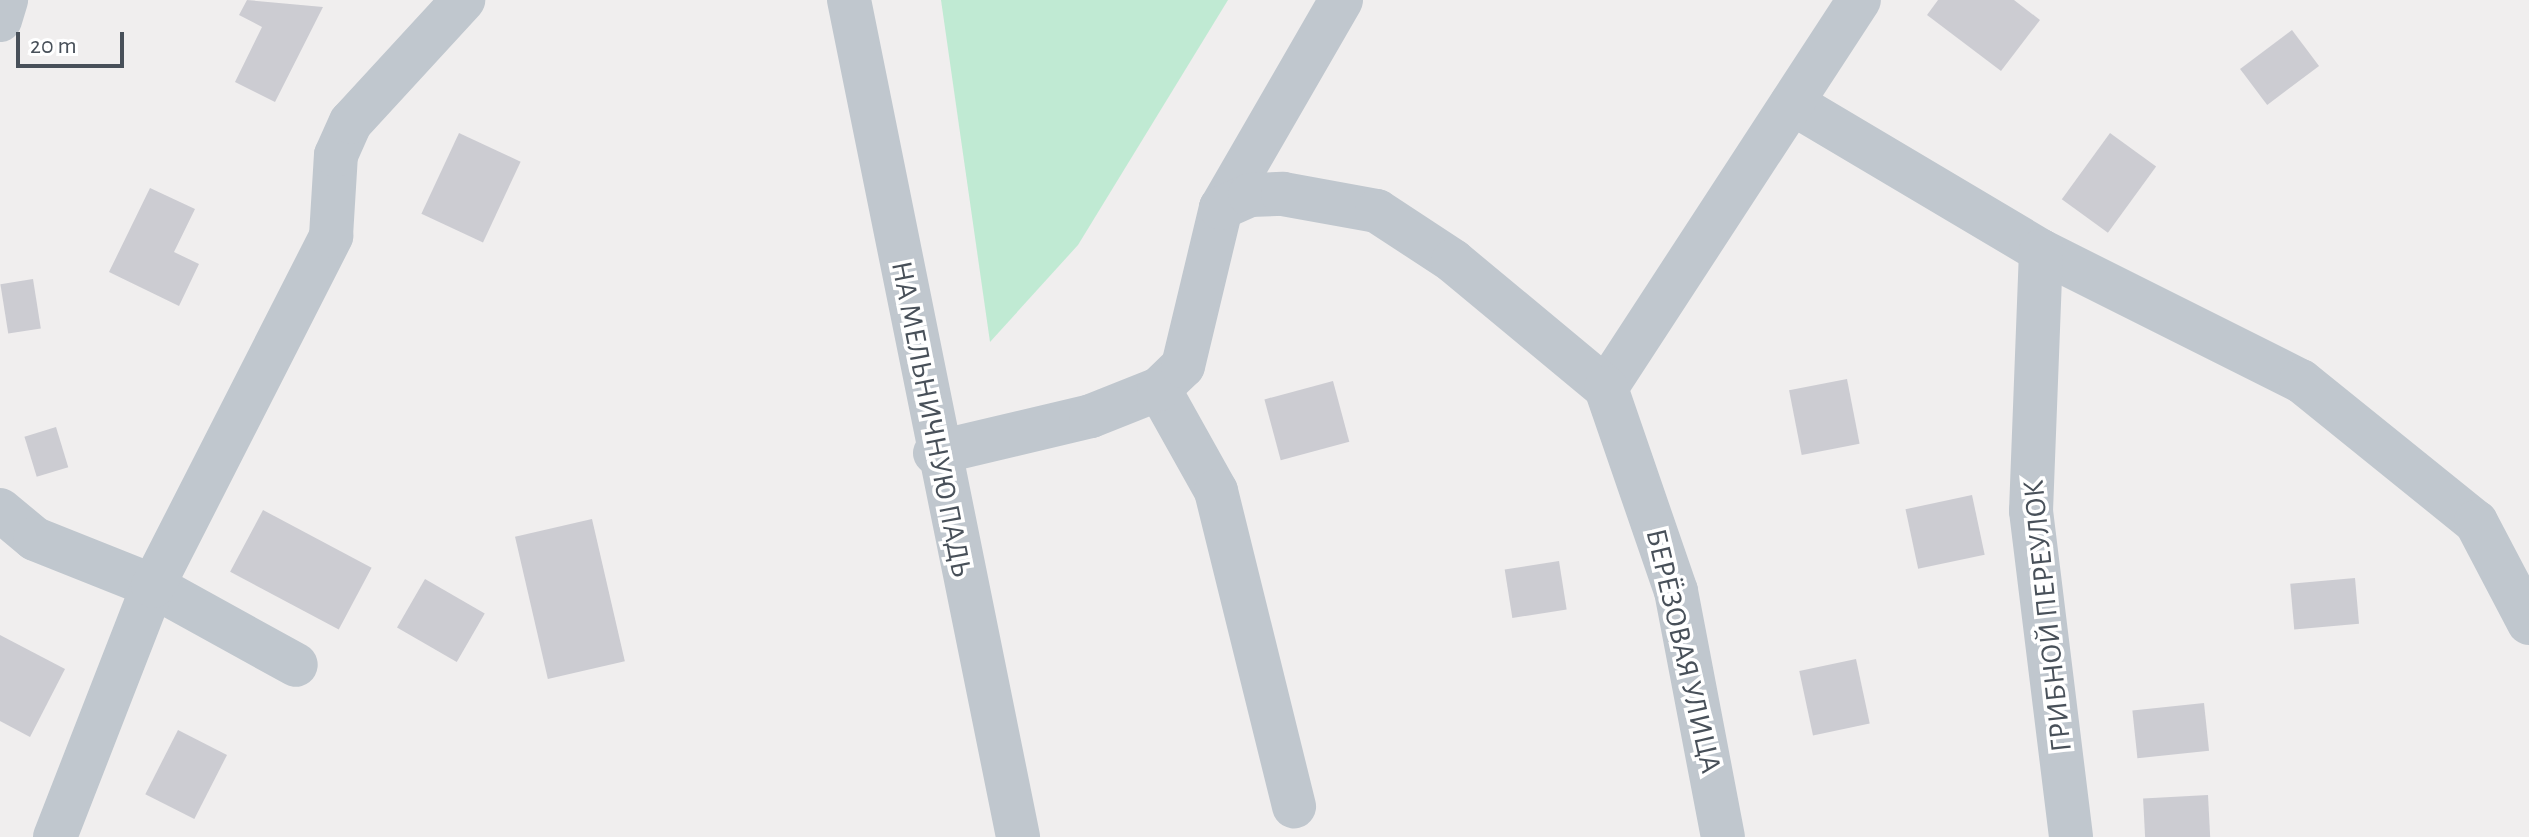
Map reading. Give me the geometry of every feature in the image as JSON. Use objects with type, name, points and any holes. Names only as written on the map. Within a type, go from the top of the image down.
[{"type":"street","points":[[0,20],[6,0]]},
{"type":"street","points":[[55,837],[153,586],[331,236],[336,155],[351,122],[463,0]]},
{"type":"street","name":"НА МЕЛЬНИЧНУЮ ПАДЬ","points":[[849,0],[935,453],[1018,837]]},
{"type":"street","points":[[935,453],[1091,416],[1159,389],[1183,366],[1221,208],[1341,0]]},
{"type":"street","points":[[1221,208],[1250,195],[1283,194],[1377,211],[1453,261],[1606,388],[1859,0]]},
{"type":"street","points":[[1792,103],[2041,251],[2301,381],[2476,522],[2529,623]]},
{"type":"street","name":"ГРИБНОЙ ПЕРЕУЛОК","points":[[2041,251],[2031,511],[2071,837]]},
{"type":"street","name":"БЕРЁЗОВАЯ УЛИЦА","points":[[1606,388],[1638,467],[1676,591],[1723,837]]},
{"type":"street","points":[[1159,389],[1216,491],[1294,807]]},
{"type":"street","points":[[0,510],[78,561],[153,586],[296,665]]},
{"type":"green space","points":[[941,0],[1228,0],[1078,245],[990,342]]},
{"type":"building","points":[[247,0],[323,7],[275,102],[235,82],[262,27],[239,15]]},
{"type":"building","points":[[1938,0],[2014,0],[2040,20],[2001,71],[1927,15]]},
{"type":"building","points":[[2292,30],[2319,66],[2267,105],[2240,69]]},
{"type":"building","points":[[459,133],[521,162],[483,242],[421,214]]},
{"type":"building","points":[[2110,133],[2156,167],[2108,233],[2062,199]]},
{"type":"building","points":[[150,188],[195,209],[174,252],[199,264],[179,306],[109,272]]},
{"type":"building","points":[[33,279],[41,328],[8,334],[0,284]]},
{"type":"building","points":[[1847,379],[1860,444],[1802,455],[1789,390]]},
{"type":"building","points":[[1333,381],[1349,442],[1281,460],[1264,399]]},
{"type":"building","points":[[56,427],[68,467],[37,477],[24,437]]},
{"type":"building","points":[[1972,495],[1985,555],[1918,569],[1905,509]]},
{"type":"building","points":[[263,510],[372,568],[339,630],[230,572]]},
{"type":"building","points":[[592,519],[625,661],[548,679],[515,537]]},
{"type":"building","points":[[1559,561],[1567,609],[1512,618],[1505,570]]},
{"type":"building","points":[[2355,578],[2359,624],[2294,629],[2290,584]]},
{"type":"building","points":[[425,579],[485,614],[457,662],[397,627]]},
{"type":"building","points":[[0,635],[65,669],[30,737],[0,721]]},
{"type":"building","points":[[1856,659],[1870,724],[1813,736],[1799,671]]},
{"type":"building","points":[[2204,703],[2209,751],[2137,758],[2132,711]]},
{"type":"building","points":[[178,730],[227,755],[194,819],[145,794]]},
{"type":"building","points":[[2208,795],[2210,837],[2145,837],[2143,798]]}]
